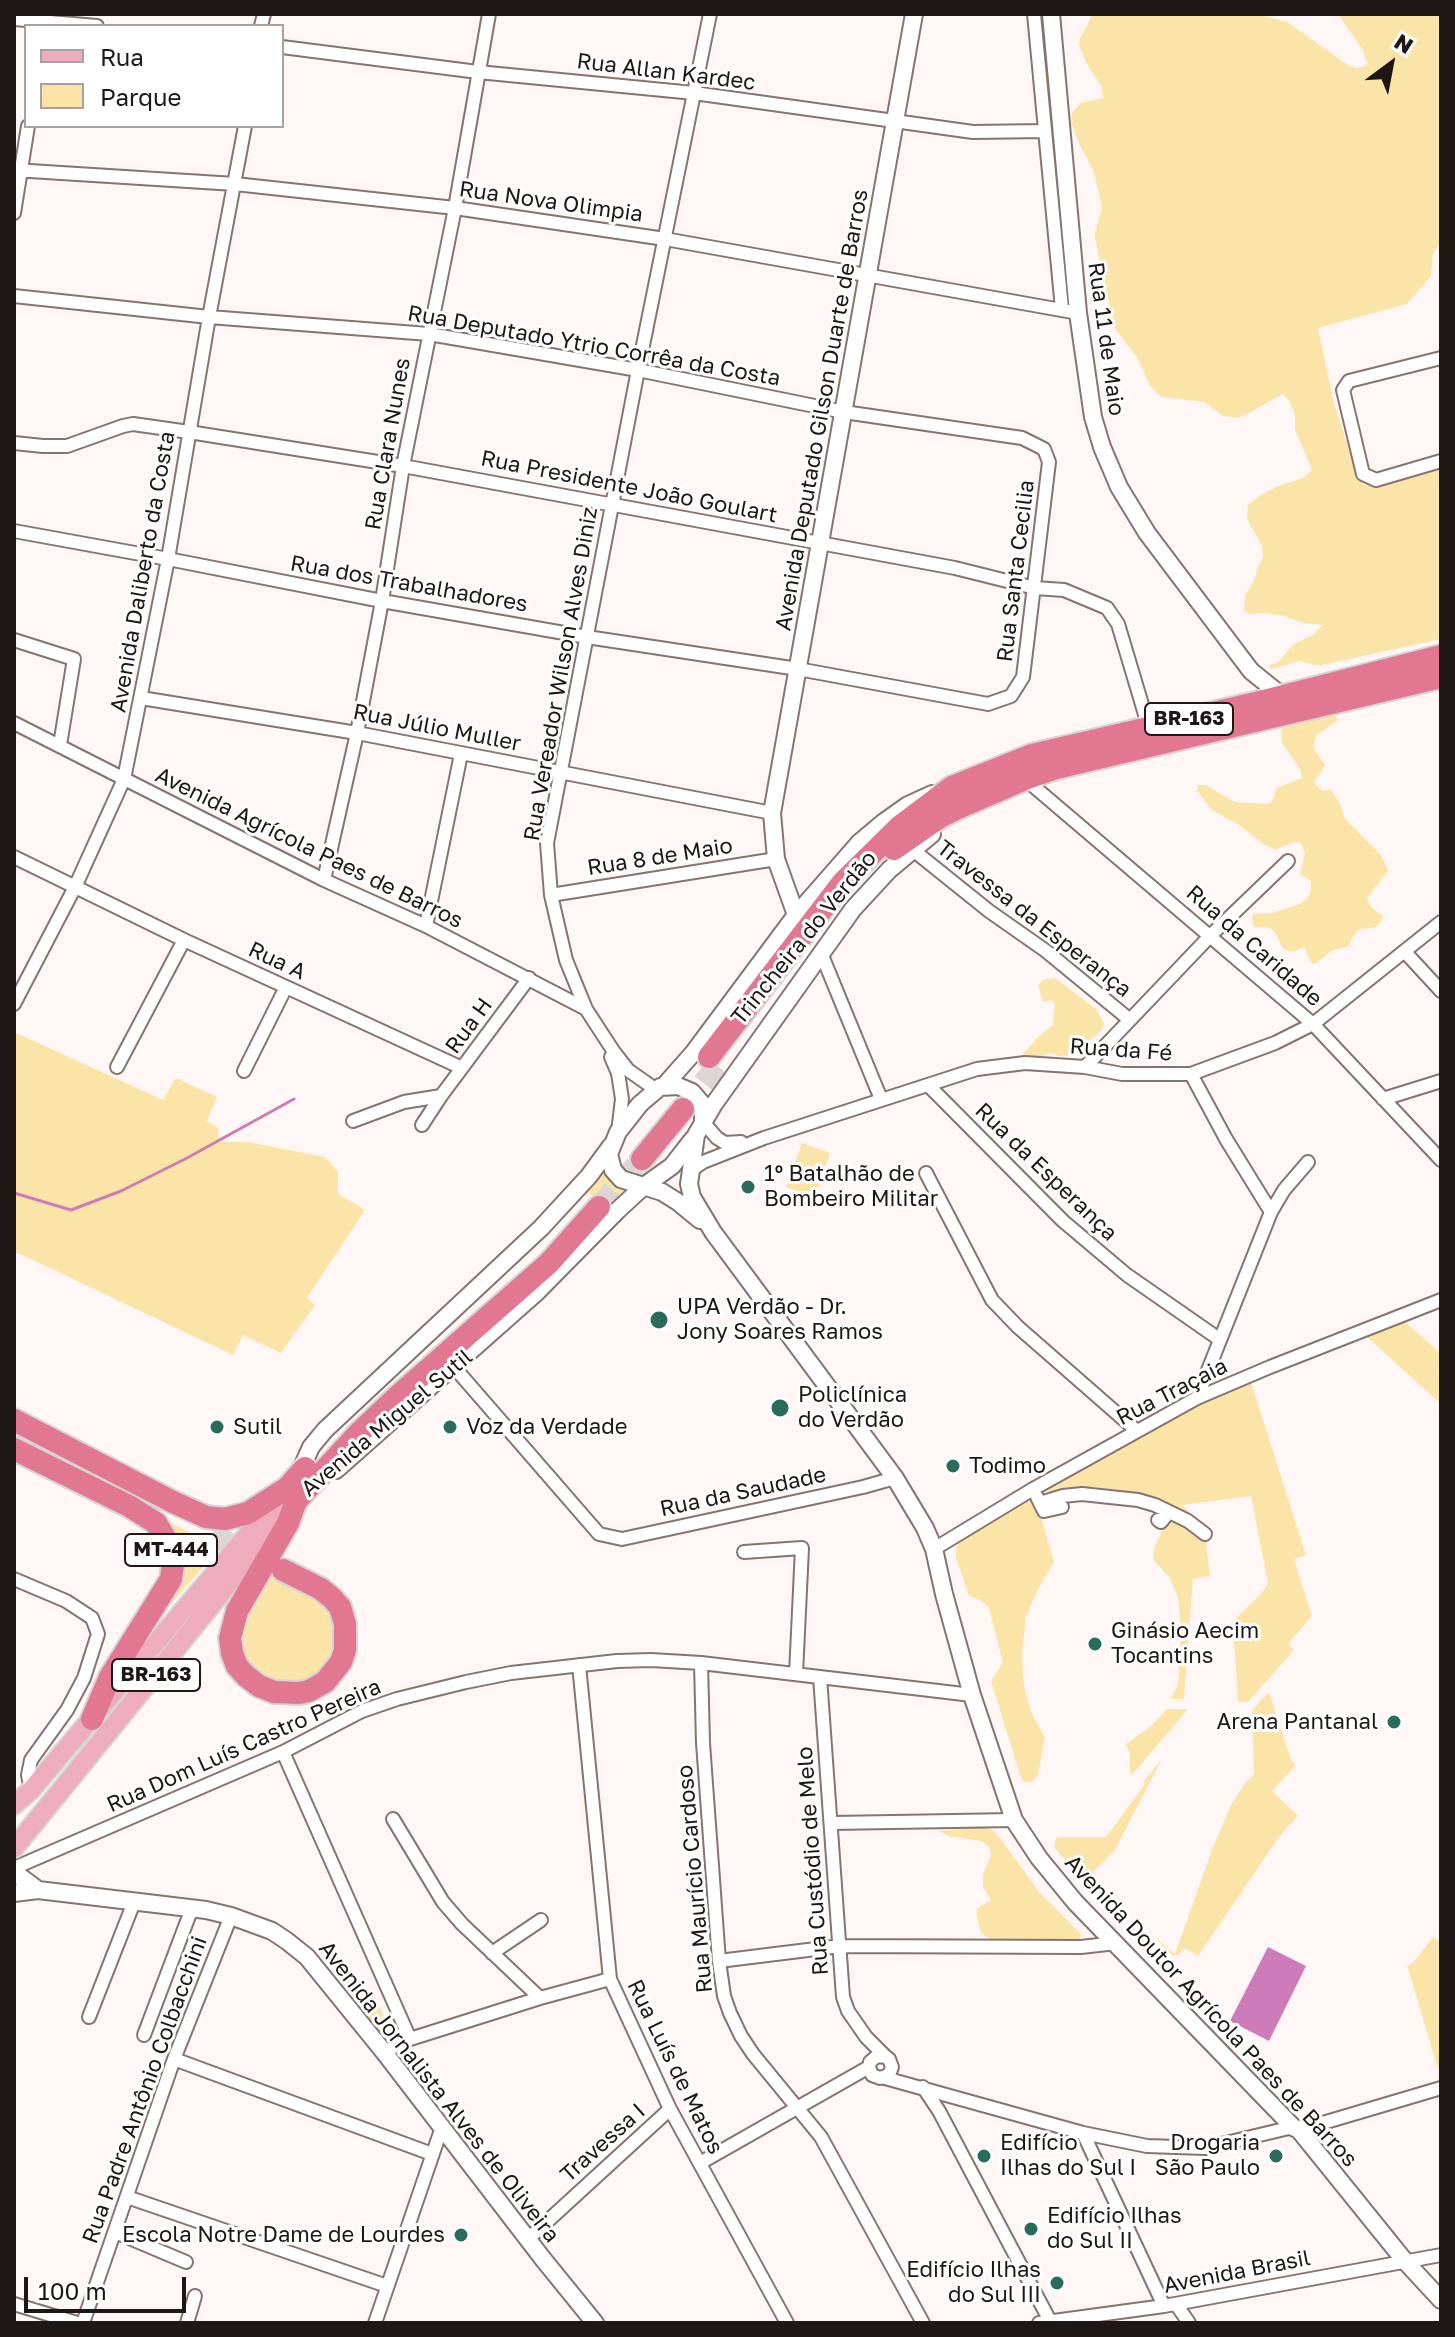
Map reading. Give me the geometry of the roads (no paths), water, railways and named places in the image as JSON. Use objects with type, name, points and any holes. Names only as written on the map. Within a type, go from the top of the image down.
[{"type":"highway","name":"Avenida Miguel Sutil","points":[[949,801],[972,777],[1032,755],[1441,656]]},
{"type":"highway","name":"Avenida Miguel Sutil","points":[[949,801],[1056,768],[1441,677]]},
{"type":"highway","name":"Trincheira do Verdão","points":[[714,1060],[853,888],[888,853],[949,801]]},
{"type":"highway","points":[[626,1147],[669,1096]]},
{"type":"highway","name":"BR-163","points":[[298,1487],[549,1263],[603,1205]]},
{"type":"highway","name":"MT-444","points":[[14,1420],[206,1517],[236,1517],[298,1487]]},
{"type":"highway","points":[[14,1434],[212,1535]]},
{"type":"highway","name":"MT-444","points":[[14,1449],[129,1506],[156,1523],[164,1533],[172,1554],[171,1579],[110,1677],[92,1719]]},
{"type":"highway","points":[[283,1570],[332,1598],[340,1607],[345,1624],[345,1650],[341,1662],[325,1682],[299,1693],[274,1692],[246,1676],[237,1666],[230,1638],[237,1611],[288,1523],[298,1487]]},
{"type":"main road","name":"Avenida Miguel Sutil","points":[[14,1805],[31,1790],[75,1735],[298,1487]]},
{"type":"main road","name":"Avenida Miguel Sutil","points":[[14,1848],[298,1487]]},
{"type":"street","name":"Rua Clara Nunes","points":[[324,880],[357,733],[403,466],[455,208],[489,14]]},
{"type":"street","name":"Rua Vereador Wilson Alves Diniz","points":[[586,1009],[566,960],[551,895],[547,843],[710,14]]},
{"type":"street","name":"Avenida Deputado Gilson Duarte de Barros","points":[[796,915],[776,859],[772,813],[914,14]]},
{"type":"street","name":"Rua 11 de Maio","points":[[1034,14],[1044,131],[1070,311],[1102,447],[1119,487],[1147,533],[1271,699]]},
{"type":"street","name":"Rua 11 de Maio","points":[[1051,14],[1070,311]]},
{"type":"street","points":[[14,19],[79,24]]},
{"type":"street","name":"Rua Allan Kardec","points":[[284,47],[478,72],[694,93],[973,132],[1044,131]]},
{"type":"street","points":[[14,213],[18,171],[28,128]]},
{"type":"street","name":"Avenida Daliberto da Costa","points":[[14,1004],[19,980],[75,887],[124,779],[168,559],[245,128]]},
{"type":"street","name":"Rua Nova Olimpia","points":[[18,171],[235,184],[455,208],[665,239],[1070,311]]},
{"type":"street","name":"Rua Deputado Ytrio Corrêa da Costa","points":[[14,296],[209,317],[429,334],[638,370],[844,412],[1022,438]]},
{"type":"street","points":[[1441,358],[1349,381],[1343,390],[1363,474],[1376,480],[1441,461]]},
{"type":"street","name":"Rua Presidente João Goulart","points":[[14,443],[67,446],[133,424],[403,466],[955,568],[1035,588],[1064,590],[1107,608],[1118,624],[1149,728]]},
{"type":"street","name":"Rua Santa Cecilia","points":[[988,704],[1011,696],[1023,677],[1035,588],[1049,462],[1044,449],[1022,438]]},
{"type":"street","name":"Rua dos Trabalhadores","points":[[14,531],[382,601],[587,637],[798,669],[988,704]]},
{"type":"street","points":[[14,640],[74,659],[60,745]]},
{"type":"street","name":"Rua Júlio Muller","points":[[141,698],[357,733],[772,813]]},
{"type":"street","name":"Avenida Agrícola Paes de Barros","points":[[14,723],[324,880],[426,926],[586,1009]]},
{"type":"street","points":[[426,926],[461,754]]},
{"type":"street","name":"Rua da Caridade","points":[[1025,779],[1313,1024],[1441,1160]]},
{"type":"street","name":"Avenida Miguel Sutil","points":[[922,798],[949,801],[945,824],[873,887],[728,1082],[672,1166],[644,1186],[603,1205],[537,1292],[347,1461],[327,1476],[298,1487],[311,1447],[325,1430],[531,1238],[589,1176],[626,1147],[640,1104],[669,1096],[694,1052],[796,915],[859,843],[884,822],[922,798]]},
{"type":"street","name":"Travessa da Esperança","points":[[913,850],[989,911],[1046,951],[1130,1020]]},
{"type":"street","name":"Rua A","points":[[14,857],[184,940],[462,1068]]},
{"type":"street","name":"Rua 8 de Maio","points":[[551,895],[776,859]]},
{"type":"street","points":[[1085,1067],[1211,935],[1288,861]]},
{"type":"street","points":[[789,894],[808,900]]},
{"type":"street","name":"Rua da Fé","points":[[690,1171],[703,1162],[764,1138],[977,1069],[1025,1063],[1085,1067],[1122,1074],[1191,1074],[1275,1043],[1313,1024],[1435,931],[1441,922]]},
{"type":"street","points":[[117,1067],[184,940]]},
{"type":"street","points":[[1405,952],[1441,991]]},
{"type":"street","points":[[821,953],[881,1099]]},
{"type":"street","name":"Rua H","points":[[422,1125],[529,978]]},
{"type":"street","points":[[244,1071],[286,987]]},
{"type":"street","name":"Avenida Doutor Agrícola Paes de Barros","points":[[586,1009],[628,1070],[669,1096],[678,1086],[696,1096],[703,1105],[690,1171],[692,1197],[713,1232],[895,1478],[920,1518],[934,1549],[972,1695],[1014,1820],[1039,1858],[1075,1902],[1296,2129],[1441,2300]]},
{"type":"street","name":"Avenida Doutor Agrícola Paes de Barros","points":[[602,1035],[618,1073],[622,1099],[626,1147],[610,1161],[616,1175],[627,1182],[662,1192],[713,1232]]},
{"type":"street","points":[[1191,1074],[1271,1212]]},
{"type":"street","points":[[1383,1099],[1441,1081]]},
{"type":"street","name":"Rua da Esperança","points":[[928,1085],[1063,1221],[1127,1275],[1219,1339]]},
{"type":"street","points":[[353,1121],[404,1102],[441,1096]]},
{"type":"street","name":"Rua da Fé","points":[[699,1128],[731,1144],[764,1138]]},
{"type":"street","points":[[1197,1398],[1271,1212],[1284,1190],[1308,1162]]},
{"type":"street","points":[[926,1173],[992,1300],[1018,1327],[1137,1431]]},
{"type":"street","points":[[603,1205],[678,1202]]},
{"type":"street","name":"Rua Traçaia","points":[[934,1549],[1033,1489],[1197,1398],[1441,1300]]},
{"type":"street","name":"Rua da Saudade","points":[[454,1367],[599,1534],[622,1539],[895,1478]]},
{"type":"street","points":[[1033,1489],[1044,1511],[1062,1507]]},
{"type":"street","points":[[1040,1503],[1082,1494],[1138,1500],[1164,1516],[1188,1521],[1205,1534]]},
{"type":"street","points":[[744,1552],[802,1548],[796,1674]]},
{"type":"street","points":[[14,1579],[66,1601],[92,1618],[98,1634],[84,1678],[67,1710],[31,1760],[28,1775],[31,1790]]},
{"type":"street","name":"Rua Dom Luís Castro Pereira","points":[[14,1870],[283,1752],[362,1711],[466,1682],[579,1665],[651,1660],[701,1663],[972,1695]]},
{"type":"street","name":"Rua Maurício Cardoso","points":[[701,1663],[703,1743],[724,1996],[741,2036],[821,2137],[923,2323]]},
{"type":"street","name":"Rua Luís de Matos","points":[[579,1665],[610,1979],[670,2109],[787,2323]]},
{"type":"street","name":"Rua Custódio de Melo","points":[[820,1677],[843,1997],[880,2067],[922,2087]]},
{"type":"street","points":[[67,1710],[75,1735]]},
{"type":"street","points":[[283,1752],[410,2039]]},
{"type":"street","points":[[393,1819],[443,1902],[540,1998]]},
{"type":"street","points":[[832,1823],[1014,1820]]},
{"type":"street","points":[[14,1870],[38,1890]]},
{"type":"street","name":"Avenida Jornalista Alves de Oliveira","points":[[14,1893],[38,1890],[192,1908],[231,1916],[272,1931],[307,1957],[595,2323]]},
{"type":"street","points":[[89,2017],[134,1902]]},
{"type":"street","points":[[144,2035],[192,1908]]},
{"type":"street","name":"Rua Padre Antônio Colbacchini","points":[[80,2323],[115,2232],[174,2059],[231,1916]]},
{"type":"street","points":[[492,1953],[541,1920]]},
{"type":"street","points":[[719,1961],[840,1946],[1081,1947],[1116,1943]]},
{"type":"street","points":[[384,2052],[410,2039],[610,1979]]},
{"type":"street","points":[[174,2059],[432,2154]]},
{"type":"street","points":[[700,2163],[852,2076],[880,2067]]},
{"type":"street","points":[[922,2087],[1083,2133],[1147,2146],[1205,2148],[1296,2129],[1441,2088]]},
{"type":"street","points":[[922,2087],[939,2111],[1045,2322]]},
{"type":"street","points":[[939,2111],[941,2092]]},
{"type":"street","name":"Travessa I","points":[[528,2239],[670,2109]]},
{"type":"street","points":[[375,2323],[442,2127]]},
{"type":"street","points":[[1083,2133],[1170,2305],[1189,2323]]},
{"type":"street","points":[[127,2197],[387,2286]]},
{"type":"street","points":[[115,2232],[186,2262]]},
{"type":"street","name":"Avenida Brasil","points":[[1045,2322],[1170,2305],[1441,2255]]},
{"type":"street","points":[[187,2323],[195,2296]]},
{"type":"street","points":[[14,2304],[80,2323]]},
{"type":"waterway","points":[[14,1193],[71,1210],[121,1191],[294,1099]]},
{"type":"tunnel","points":[[683,1109],[719,1063]]},
{"type":"tunnel","points":[[599,1207],[642,1159]]},
{"type":"tunnel","points":[[212,1535],[253,1555]]},
{"type":"place","name":"1º Batalhão de Bombeiro Militar","points":[[748,1187]]},
{"type":"place","name":"UPA Verdão - Dr. Jony Soares Ramos","points":[[659,1320]]},
{"type":"place","name":"Policlínica do Verdão","points":[[780,1408]]},
{"type":"place","name":"Sutil","points":[[217,1427]]},
{"type":"place","name":"Voz da Verdade","points":[[450,1427]]},
{"type":"place","name":"Todimo","points":[[953,1466]]},
{"type":"place","name":"Ginásio Aecim Tocantins","points":[[1095,1644]]},
{"type":"place","name":"Arena Pantanal","points":[[1394,1722]]},
{"type":"place","name":"Edifício Ilhas do Sul I","points":[[984,2156]]},
{"type":"place","name":"Drogaria São Paulo","points":[[1276,2156]]},
{"type":"place","name":"Edifício Ilhas do Sul II","points":[[1031,2229]]},
{"type":"place","name":"Escola Notre Dame de Lourdes","points":[[461,2235]]},
{"type":"place","name":"Edifício Ilhas do Sul III","points":[[1057,2283]]}]
